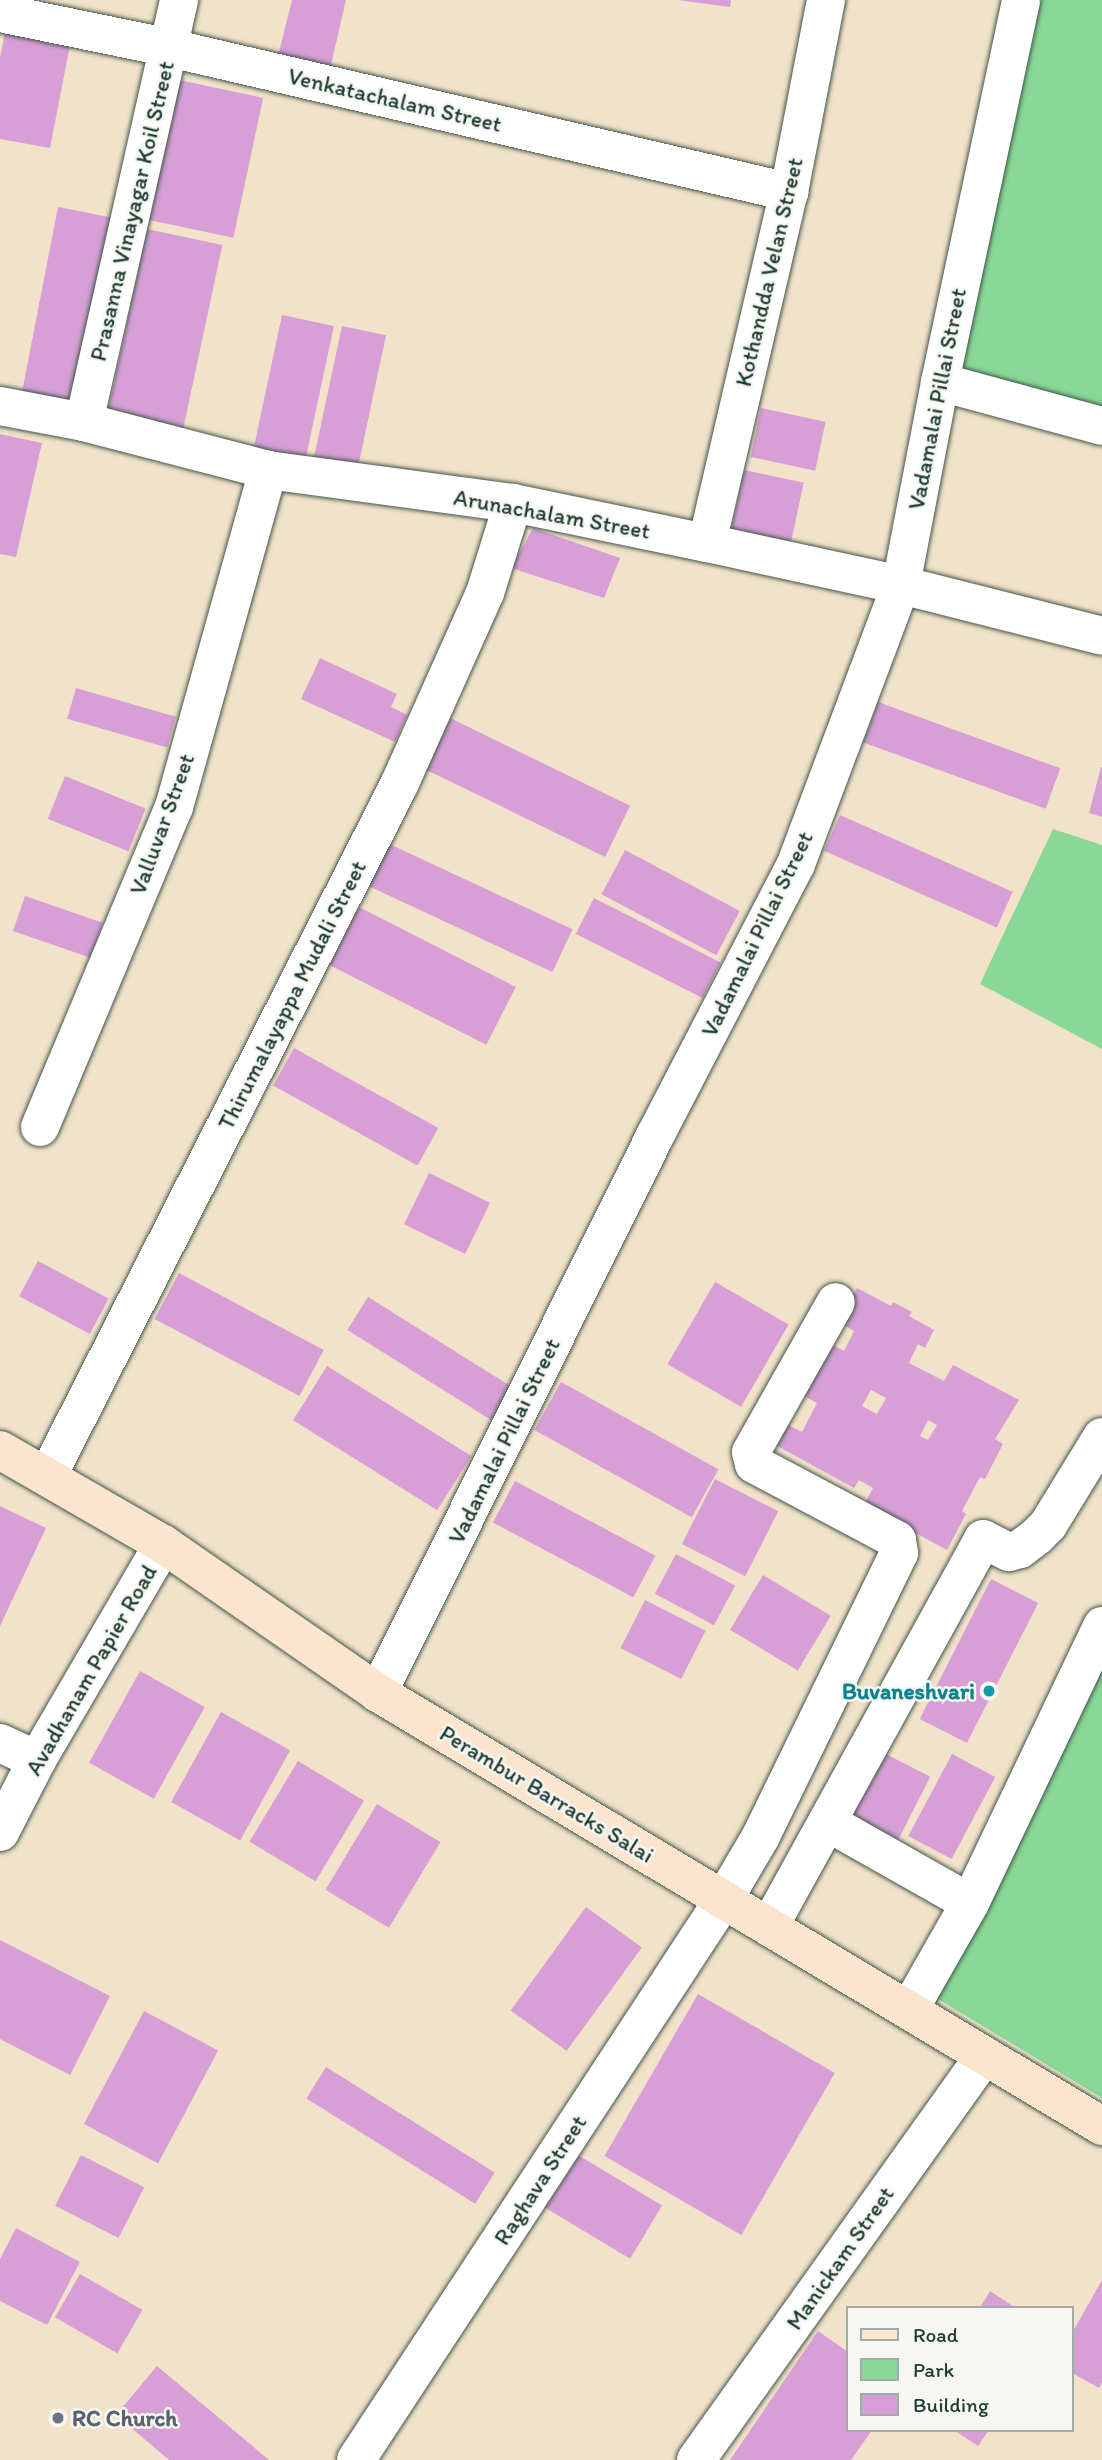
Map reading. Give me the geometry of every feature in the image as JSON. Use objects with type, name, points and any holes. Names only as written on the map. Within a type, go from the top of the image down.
[{"type":"main road","name":"Perambur Barracks Salai","points":[[0,1450],[163,1544],[378,1693],[1102,2126]]},
{"type":"street","name":"Prasanna Vinayagar Koil Street","points":[[84,422],[179,0]]},
{"type":"street","name":"Kothandda Velan Street","points":[[707,543],[789,192],[826,0]]},
{"type":"street","name":"Vadamalai Pillai Street","points":[[378,1693],[655,1136],[796,863],[901,585],[940,382],[1021,0]]},
{"type":"street","name":"Venkatachalam Street","points":[[0,13],[170,48],[789,192]]},
{"type":"street","points":[[940,382],[1102,426]]},
{"type":"street","name":"Arunachalam Street","points":[[0,405],[84,422],[268,470],[513,503],[707,543],[901,585],[1102,636]]},
{"type":"street","name":"Valluvar Street","points":[[40,1127],[174,807],[268,470]]},
{"type":"street","name":"Thirumalayappa Mudali Street","points":[[47,1476],[399,785],[485,593],[513,503]]},
{"type":"street","name":"Raghava Street","points":[[356,2460],[724,1899],[760,1838],[899,1553],[897,1540],[754,1464],[751,1452],[836,1301]]},
{"type":"street","points":[[769,1927],[983,1539],[1009,1552],[1020,1549],[1037,1536],[1048,1525],[1102,1437]]},
{"type":"street","name":"Avadhanam Papier Road","points":[[0,1832],[37,1760],[163,1544]]},
{"type":"street","points":[[909,2010],[970,1903],[1102,1626]]},
{"type":"street","points":[[0,1742],[37,1760]]},
{"type":"street","points":[[827,1822],[970,1903]]},
{"type":"street","name":"Manickam Street","points":[[696,2460],[984,2056]]},
{"type":"green space","points":[[1036,0],[1102,0],[1102,410],[949,374]]},
{"type":"green space","points":[[1053,829],[1102,845],[1102,1049],[980,984]]},
{"type":"green space","points":[[1102,1626],[1102,2098],[918,1987]]},
{"type":"building","points":[[292,0],[346,0],[330,69],[278,56]]},
{"type":"building","points":[[678,0],[731,0],[730,7]]},
{"type":"building","points":[[5,32],[70,45],[50,148],[0,139],[0,58]]},
{"type":"building","points":[[179,80],[263,98],[233,238],[149,220]]},
{"type":"building","points":[[58,207],[122,219],[86,405],[22,393]]},
{"type":"building","points":[[147,229],[222,245],[182,435],[107,419]]},
{"type":"building","points":[[282,315],[334,326],[306,458],[254,447]]},
{"type":"building","points":[[342,326],[386,335],[358,466],[314,457]]},
{"type":"building","points":[[761,408],[826,422],[815,471],[751,457]]},
{"type":"building","points":[[0,434],[42,443],[16,557],[0,554]]},
{"type":"building","points":[[744,470],[804,483],[791,543],[731,531]]},
{"type":"building","points":[[533,528],[620,558],[604,598],[511,568]]},
{"type":"building","points":[[320,658],[397,694],[391,707],[407,715],[395,742],[301,699]]},
{"type":"building","points":[[76,688],[176,717],[167,747],[67,719]]},
{"type":"building","points":[[878,702],[1060,768],[1046,809],[863,742]]},
{"type":"building","points":[[444,715],[630,806],[605,857],[419,766]]},
{"type":"building","points":[[1102,767],[1102,817],[1089,813]]},
{"type":"building","points":[[65,776],[146,809],[128,851],[48,819]]},
{"type":"building","points":[[840,815],[1013,892],[997,928],[824,851]]},
{"type":"building","points":[[383,841],[572,929],[553,972],[363,884]]},
{"type":"building","points":[[625,850],[740,911],[716,955],[602,894]]},
{"type":"building","points":[[25,896],[103,923],[90,958],[13,931]]},
{"type":"building","points":[[594,898],[721,962],[702,998],[576,934]]},
{"type":"building","points":[[359,907],[516,987],[486,1045],[329,965]]},
{"type":"building","points":[[294,1048],[438,1128],[417,1166],[273,1086]]},
{"type":"building","points":[[429,1173],[490,1203],[465,1254],[404,1224]]},
{"type":"building","points":[[38,1261],[109,1299],[90,1334],[19,1296]]},
{"type":"building","points":[[179,1273],[324,1350],[299,1396],[155,1319]]},
{"type":"building","points":[[715,1282],[789,1324],[741,1407],[668,1364]]},
{"type":"building","points":[[857,1288],[891,1306],[893,1302],[912,1312],[909,1316],[934,1330],[925,1348],[918,1344],[909,1363],[944,1381],[953,1365],[1019,1400],[995,1439],[1003,1444],[985,1479],[980,1477],[962,1511],[966,1514],[947,1550],[864,1505],[873,1488],[859,1480],[854,1488],[770,1442],[780,1421],[802,1432],[817,1403],[796,1392],[824,1340],[844,1351],[854,1331],[839,1322]],"holes":[[[871,1390],[886,1398],[877,1414],[862,1406]],[[928,1420],[937,1425],[928,1440],[920,1436]]]},
{"type":"building","points":[[368,1297],[512,1387],[492,1420],[347,1330]]},
{"type":"building","points":[[327,1366],[471,1456],[437,1510],[293,1420]]},
{"type":"building","points":[[561,1382],[718,1469],[692,1517],[534,1430]]},
{"type":"building","points":[[715,1479],[778,1511],[745,1576],[682,1544]]},
{"type":"building","points":[[515,1481],[655,1556],[633,1597],[493,1522]]},
{"type":"building","points":[[0,1506],[46,1528],[0,1626]]},
{"type":"building","points":[[676,1554],[735,1585],[714,1625],[655,1594]]},
{"type":"building","points":[[763,1575],[831,1616],[798,1671],[730,1630]]},
{"type":"building","points":[[991,1579],[1038,1603],[967,1743],[920,1719]]},
{"type":"building","points":[[645,1600],[706,1631],[681,1679],[620,1648]]},
{"type":"building","points":[[140,1671],[205,1707],[154,1799],[89,1763]]},
{"type":"building","points":[[221,1712],[290,1750],[240,1840],[171,1802]]},
{"type":"building","points":[[876,1749],[930,1777],[894,1848],[840,1820]]},
{"type":"building","points":[[952,1754],[995,1777],[952,1859],[908,1836]]},
{"type":"building","points":[[298,1761],[364,1801],[316,1881],[250,1842]]},
{"type":"building","points":[[377,1804],[440,1842],[389,1928],[325,1890]]},
{"type":"building","points":[[586,1907],[642,1948],[567,2051],[511,2011]]},
{"type":"building","points":[[0,1940],[110,1996],[70,2075],[0,2039]]},
{"type":"building","points":[[698,1994],[835,2073],[741,2235],[605,2156]]},
{"type":"building","points":[[144,2011],[218,2050],[158,2163],[84,2124]]},
{"type":"building","points":[[326,2067],[495,2172],[475,2204],[306,2098]]},
{"type":"building","points":[[573,2152],[662,2206],[630,2259],[541,2205]]},
{"type":"building","points":[[81,2155],[144,2187],[118,2238],[55,2206]]},
{"type":"building","points":[[16,2228],[80,2262],[47,2325],[0,2301],[0,2259]]},
{"type":"building","points":[[80,2274],[142,2310],[117,2353],[55,2317]]},
{"type":"building","points":[[1102,2280],[1102,2382],[1099,2388],[1074,2374],[1074,2329]]},
{"type":"building","points":[[990,2291],[1013,2306],[981,2306]]},
{"type":"building","points":[[818,2331],[846,2351],[846,2432],[871,2432],[851,2460],[730,2460]]},
{"type":"building","points":[[157,2366],[269,2460],[169,2460],[116,2415]]},
{"type":"building","points":[[957,2432],[988,2432],[978,2446]]},
{"type":"place","name":"Buvaneshvari","points":[[989,1691]]},
{"type":"place","name":"RC Church","points":[[58,2418]]}]
